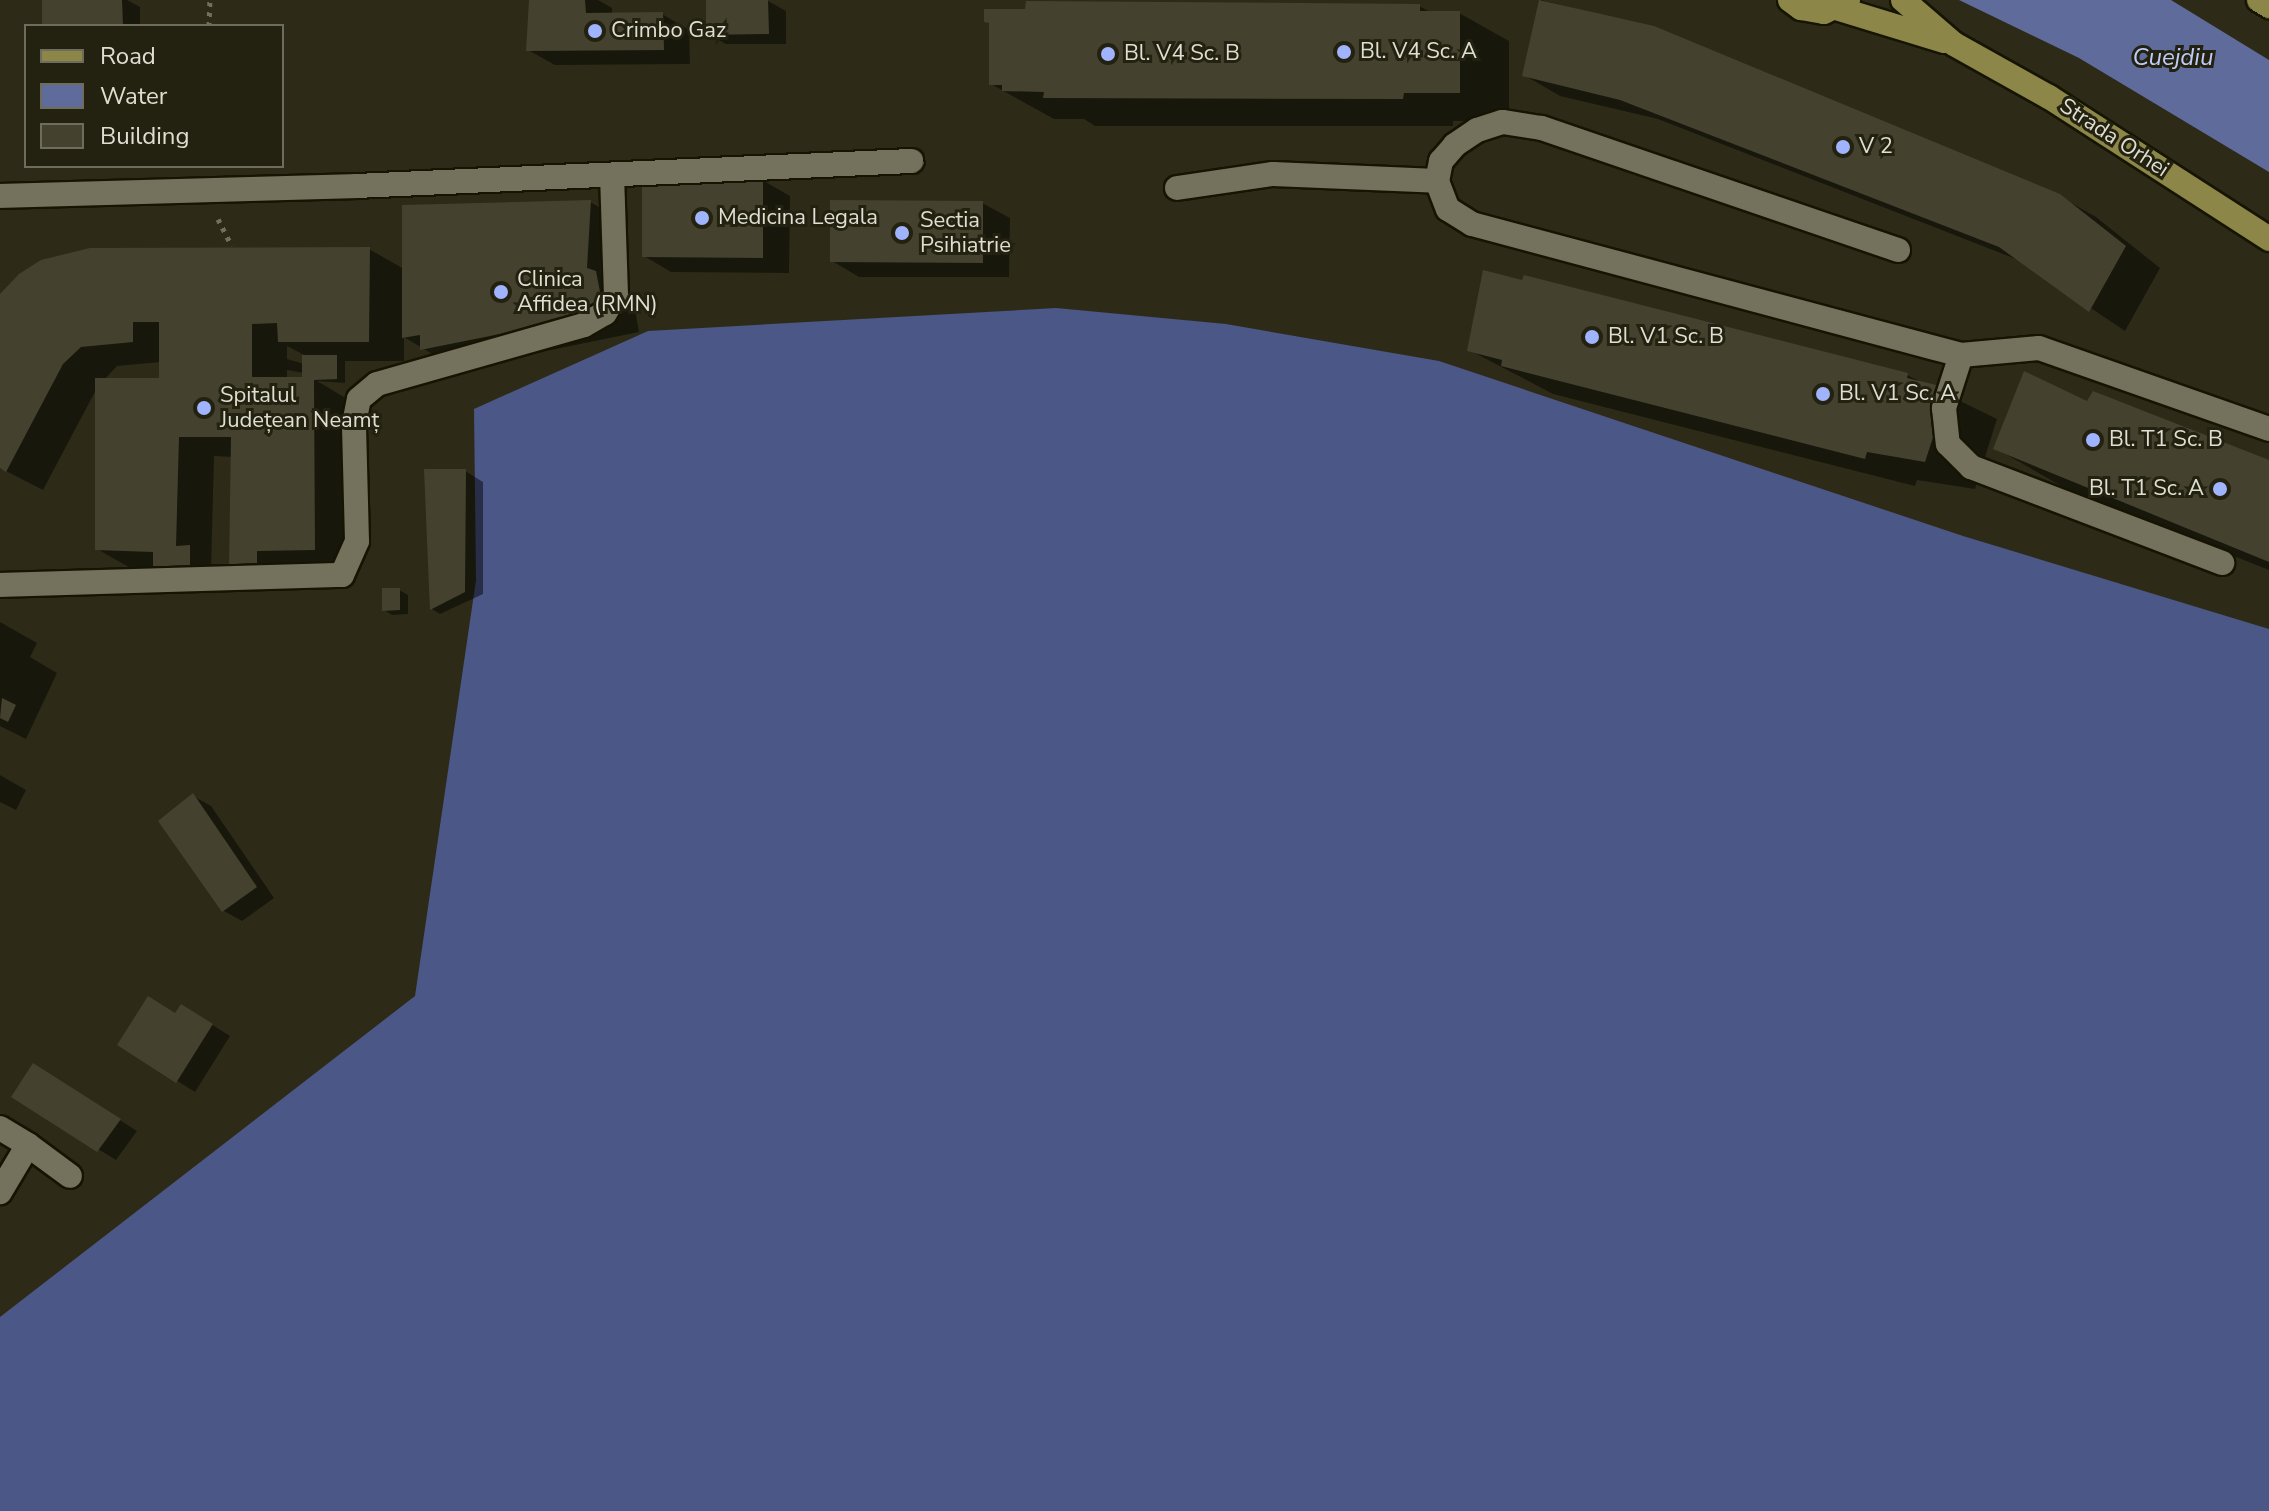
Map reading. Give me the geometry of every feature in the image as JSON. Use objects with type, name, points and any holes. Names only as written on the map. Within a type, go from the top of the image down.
[{"type":"main road","name":"Strada Orhei","points":[[1790,0],[1813,12],[1842,4],[1954,44],[2049,97],[2269,239]]},
{"type":"main road","name":"Strada Orhei","points":[[1903,0],[1954,44]]},
{"type":"main road","points":[[1918,0],[1954,44]]},
{"type":"main road","points":[[2259,0],[2269,6]]},
{"type":"lane","points":[[1898,250],[1541,128],[1502,122],[1477,130],[1455,145],[1441,161],[1437,181],[1448,209],[1472,224],[1961,355],[2039,348],[2269,429]]},
{"type":"lane","points":[[0,196],[612,175],[911,161]]},
{"type":"lane","points":[[1177,188],[1273,174],[1437,181]]},
{"type":"lane","points":[[0,585],[342,575],[357,541],[354,424],[359,399],[377,384],[584,325],[605,313],[616,295],[612,175]]},
{"type":"lane","points":[[1961,355],[1944,408],[1948,444],[1971,467],[2222,563]]},
{"type":"lane","points":[[0,1128],[70,1176]]},
{"type":"lane","points":[[0,1192],[28,1145]]},
{"type":"path","points":[[209,24],[210,0]]},
{"type":"shaded area","points":[[1056,308],[1226,324],[1439,361],[1963,536],[2269,629],[2269,1511],[0,1511],[0,1317],[415,996],[476,580],[474,409],[648,331]]},
{"type":"water","name":"Cuejdiu","points":[[1959,0],[2171,0],[2269,60],[2269,172],[2079,58]]},
{"type":"building","points":[[42,0],[122,0],[123,24],[42,24]]},
{"type":"building","name":"Crimbo Gaz","points":[[529,0],[585,0],[586,13],[663,12],[664,50],[526,51]]},
{"type":"building","points":[[706,0],[768,0],[769,34],[706,35]]},
{"type":"building","name":"V 2","points":[[1539,0],[1654,26],[2060,194],[2126,246],[2089,312],[1999,247],[1620,100],[1522,76]]},
{"type":"building","points":[[1026,1],[1420,4],[1420,11],[1460,11],[1460,93],[1404,93],[1403,99],[1043,98],[1044,92],[1002,91],[1002,85],[989,85],[989,23],[984,22],[984,9],[1025,9]]},
{"type":"building","name":"Medicina Legala","points":[[642,177],[763,178],[763,258],[642,257]]},
{"type":"building","name":"Clinica Affidea (RMN)","points":[[591,200],[587,268],[596,271],[604,313],[420,350],[420,335],[402,338],[402,205]]},
{"type":"building","name":"Sectia Psihiatrie","points":[[830,200],[983,201],[983,263],[830,262]]},
{"type":"building","name":"Spitalul Județean Neamț","points":[[370,247],[369,342],[278,342],[277,323],[252,324],[252,377],[302,377],[302,355],[337,355],[337,379],[314,380],[315,550],[257,551],[257,571],[229,570],[231,437],[179,437],[176,546],[190,545],[190,570],[153,570],[153,552],[95,550],[95,378],[159,378],[159,322],[133,322],[133,342],[81,347],[63,364],[6,472],[0,468],[0,294],[19,274],[41,260],[90,248]]},
{"type":"building","points":[[1483,270],[1522,280],[1524,275],[1908,373],[1907,378],[1949,388],[1925,462],[1867,452],[1865,459],[1501,366],[1502,360],[1467,351]]},
{"type":"building","name":"Bl. T1 Sc. B","points":[[2024,371],[2087,401],[2093,391],[2269,460],[2269,562],[1993,449]]},
{"type":"building","points":[[424,469],[466,469],[465,592],[430,610]]},
{"type":"building","points":[[382,588],[400,588],[400,610],[382,611]]},
{"type":"building","points":[[2,698],[16,705],[8,722],[0,718]]},
{"type":"building","points":[[193,793],[257,887],[222,912],[158,821]]},
{"type":"building","points":[[148,996],[175,1013],[181,1004],[213,1024],[176,1083],[117,1045]]},
{"type":"building","points":[[33,1063],[121,1119],[97,1152],[11,1097]]},
{"type":"place","name":"Crimbo Gaz","points":[[595,31]]},
{"type":"place","name":"Bl. V4 Sc. A","points":[[1344,52]]},
{"type":"place","name":"Bl. V4 Sc. B","points":[[1108,54]]},
{"type":"place","name":"V 2","points":[[1843,147]]},
{"type":"place","name":"Medicina Legala","points":[[702,218]]},
{"type":"place","name":"Sectia Psihiatrie","points":[[902,233]]},
{"type":"place","name":"Clinica Affidea (RMN)","points":[[501,292]]},
{"type":"place","name":"Bl. V1 Sc. B","points":[[1592,337]]},
{"type":"place","name":"Bl. V1 Sc. A","points":[[1823,394]]},
{"type":"place","name":"Spitalul Județean Neamț","points":[[204,408]]},
{"type":"place","name":"Bl. T1 Sc. B","points":[[2093,440]]},
{"type":"place","name":"Bl. T1 Sc. A","points":[[2220,489]]}]
